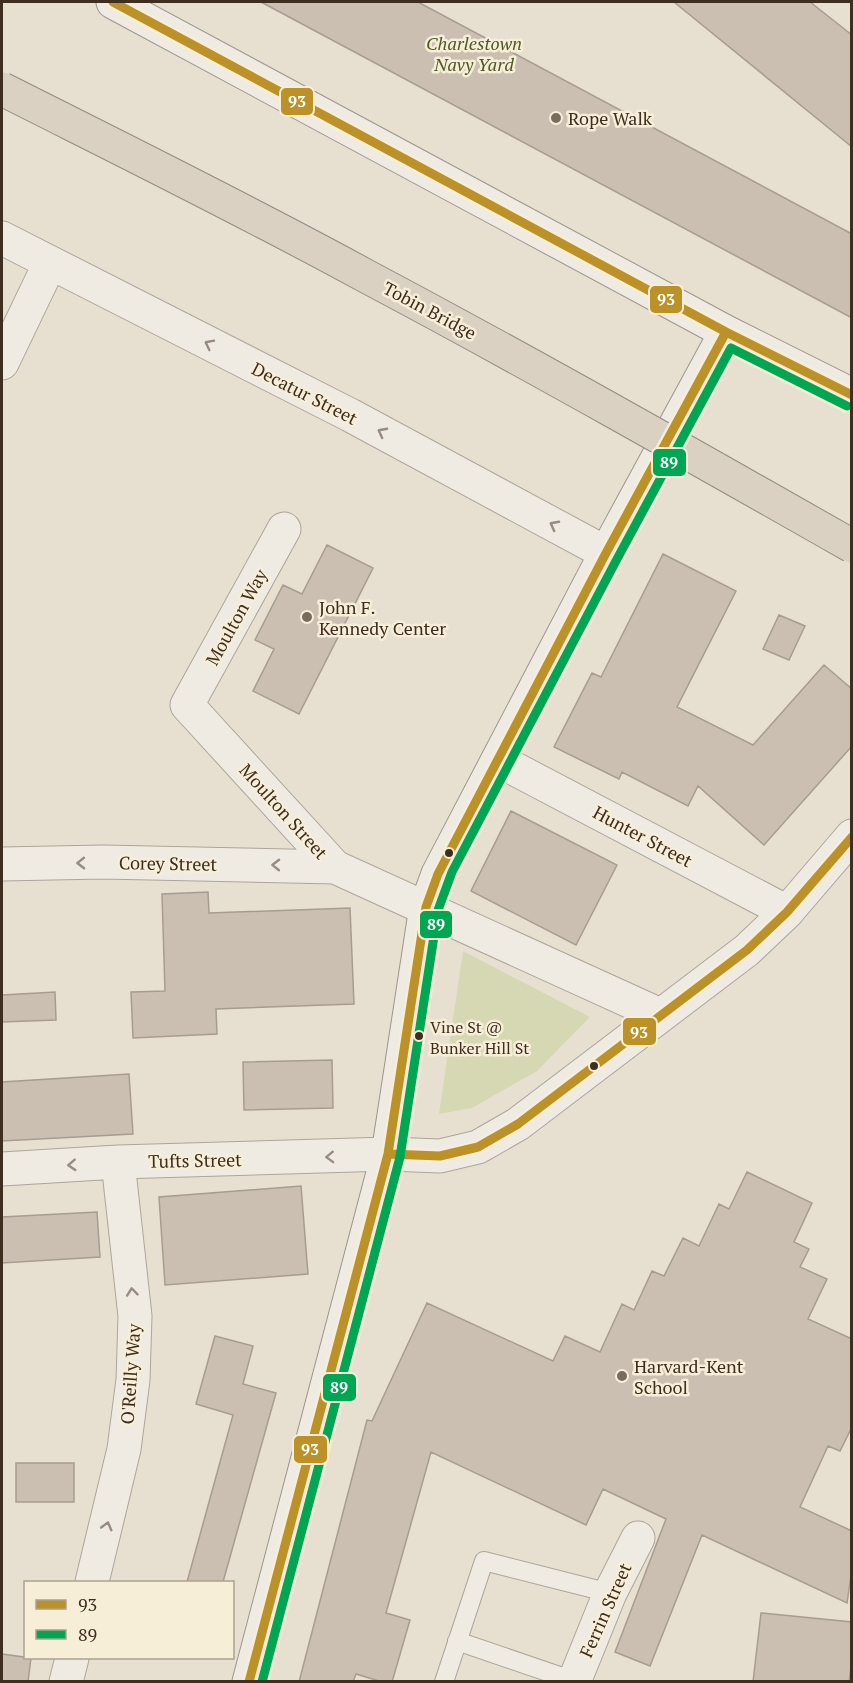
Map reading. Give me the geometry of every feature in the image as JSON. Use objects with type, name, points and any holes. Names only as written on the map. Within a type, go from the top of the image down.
[{"type":"highway","name":"Tobin Bridge","points":[[2,90],[362,273],[586,395],[852,546]]},
{"type":"street","points":[[112,2],[726,332],[852,395]]},
{"type":"street","name":"Decatur Street","points":[[2,238],[350,415],[606,553]]},
{"type":"street","points":[[2,363],[50,264]]},
{"type":"street","points":[[249,1682],[388,1154],[426,908],[441,867],[606,553],[726,332]]},
{"type":"street","name":"Moulton Way","points":[[187,705],[284,529]]},
{"type":"street","name":"Moulton Street","points":[[187,705],[335,867],[660,1015]]},
{"type":"street","name":"Hunter Street","points":[[498,760],[787,912]]},
{"type":"street","name":"Tufts Street","points":[[2,1169],[118,1162],[388,1154],[440,1156],[478,1148],[518,1124],[747,950],[787,912],[852,836]]},
{"type":"street","name":"Corey Street","points":[[2,864],[103,862],[335,867]]},
{"type":"street","name":"O'Reilly Way","points":[[92,1581],[124,1449],[133,1380],[135,1316],[118,1162]]},
{"type":"street","name":"Ferrin Street","points":[[574,1681],[610,1593],[638,1538]]},
{"type":"street","points":[[66,1682],[72,1659]]},
{"type":"lane","points":[[444,1682],[484,1561],[610,1593]]},
{"type":"lane","points":[[457,1641],[574,1681]]},
{"type":"green space","points":[[463,951],[590,1017],[537,1071],[472,1108],[439,1114]]},
{"type":"building","name":"Charlestown Navy Yard","points":[[261,2],[418,2],[852,234],[852,318]]},
{"type":"building","points":[[674,2],[810,2],[852,35],[852,147]]},
{"type":"building","name":"John F. Kennedy Center","points":[[327,545],[373,568],[299,714],[253,691],[274,649],[255,640],[283,585],[302,594]]},
{"type":"building","points":[[663,554],[736,591],[677,707],[753,745],[824,665],[852,689],[852,746],[764,845],[698,786],[688,806],[622,772],[619,779],[554,747],[592,673],[601,677]]},
{"type":"building","points":[[779,615],[805,626],[789,660],[763,649]]},
{"type":"building","points":[[511,811],[617,865],[576,945],[471,891]]},
{"type":"building","points":[[208,892],[209,913],[350,908],[354,1004],[216,1009],[217,1034],[133,1038],[131,992],[165,991],[162,894]]},
{"type":"building","points":[[55,992],[56,1020],[2,1022],[2,995]]},
{"type":"building","points":[[332,1060],[333,1108],[244,1110],[243,1062]]},
{"type":"building","points":[[129,1074],[133,1134],[2,1141],[2,1082]]},
{"type":"building","name":"Harvard-Kent School","points":[[747,1172],[812,1203],[794,1242],[809,1249],[800,1267],[827,1279],[808,1319],[852,1339],[852,1427],[840,1451],[828,1446],[800,1507],[852,1531],[852,1569],[847,1603],[702,1535],[650,1666],[615,1652],[666,1519],[603,1489],[586,1525],[431,1452],[386,1613],[410,1620],[392,1682],[382,1682],[356,1674],[353,1682],[299,1682],[367,1420],[372,1421],[427,1303],[553,1361],[565,1336],[600,1352],[622,1304],[634,1310],[652,1271],[664,1276],[683,1238],[699,1246],[719,1204],[729,1209]]},
{"type":"building","points":[[301,1186],[308,1274],[165,1285],[159,1197]]},
{"type":"building","points":[[97,1212],[100,1257],[2,1263],[2,1217]]},
{"type":"building","points":[[215,1336],[253,1346],[243,1384],[276,1393],[223,1581],[187,1581],[233,1415],[196,1404]]},
{"type":"building","points":[[16,1463],[74,1463],[74,1502],[16,1502]]},
{"type":"building","points":[[761,1613],[852,1622],[852,1659],[849,1682],[753,1682]]},
{"type":"building","points":[[2,1654],[31,1659],[28,1682],[2,1682]]},
{"type":"transit line","name":"93","points":[[113,2],[726,332],[852,395]]},
{"type":"transit line","name":"93","points":[[249,1682],[388,1154],[426,907],[438,874],[606,553],[726,332]]},
{"type":"transit line","name":"89","points":[[262,1682],[400,1157],[438,910],[452,872],[731,348],[847,406]]},
{"type":"transit line","name":"93","points":[[388,1154],[440,1156],[478,1147],[518,1124],[747,950],[787,912],[852,837]]},
{"type":"place","name":"Rope Walk","points":[[556,118]]},
{"type":"place","name":"John F. Kennedy Center","points":[[307,617]]},
{"type":"place","name":"Vine St @ Bunker Hill St","points":[[419,1036]]},
{"type":"place","name":"Harvard-Kent School","points":[[622,1376]]}]
